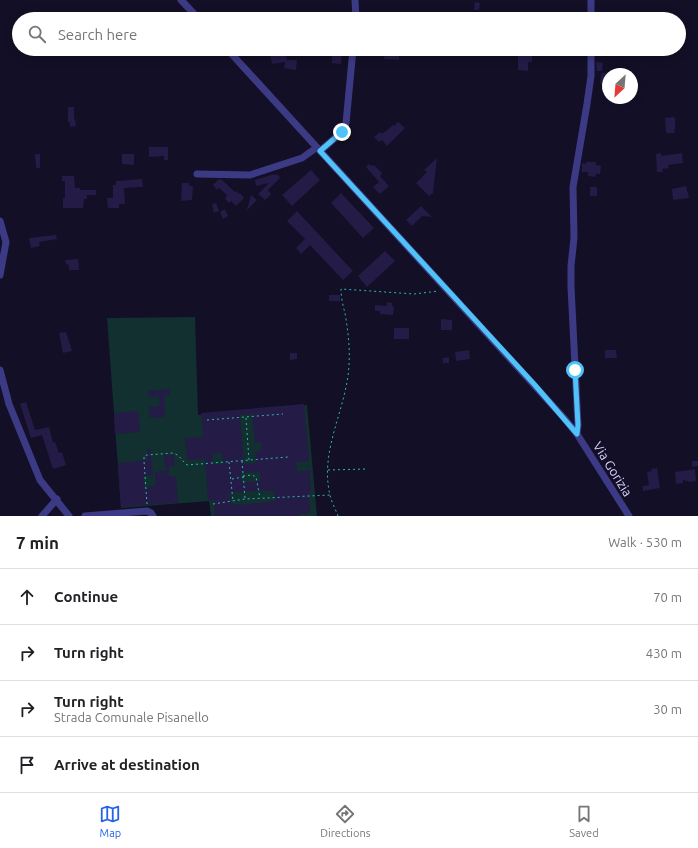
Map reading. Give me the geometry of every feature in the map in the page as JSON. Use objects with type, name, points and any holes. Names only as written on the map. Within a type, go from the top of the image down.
[{"type":"street","points":[[181,0],[192,12]]},
{"type":"street","points":[[355,0],[356,12]]},
{"type":"street","points":[[591,0],[591,12]]},
{"type":"street","name":"Via Gorizia","points":[[233,56],[446,290],[534,384],[577,434],[629,516]]},
{"type":"street","points":[[197,174],[250,175],[302,158],[318,150],[342,132],[346,123],[352,56]]},
{"type":"street","points":[[577,434],[578,425],[571,287],[571,266],[574,238],[573,187],[591,76],[591,56]]},
{"type":"street","points":[[0,220],[6,242],[0,275]]},
{"type":"street","points":[[0,370],[9,404],[40,480],[57,499],[69,516]]},
{"type":"street","points":[[42,516],[57,499]]},
{"type":"street","points":[[85,516],[150,513]]},
{"type":"path","points":[[338,516],[329,491],[328,461],[333,435],[346,388],[349,366],[350,343],[341,290],[414,294],[432,293],[446,290]]},
{"type":"path","points":[[207,420],[283,414]]},
{"type":"path","points":[[246,417],[249,460]]},
{"type":"path","points":[[150,513],[144,456],[174,453],[178,454],[182,461],[187,465],[288,457]]},
{"type":"path","points":[[242,461],[245,499]]},
{"type":"path","points":[[229,462],[233,501]]},
{"type":"path","points":[[328,470],[366,469]]},
{"type":"path","points":[[231,479],[243,476],[256,477],[260,498]]},
{"type":"path","points":[[213,504],[245,499],[330,495]]},
{"type":"green space","points":[[195,317],[198,415],[307,405],[317,516],[211,516],[209,501],[121,508],[107,318]]},
{"type":"building","points":[[475,2],[480,3],[479,10],[474,10]]},
{"type":"building","points":[[271,56],[286,56],[287,60],[297,60],[296,70],[284,68],[285,62],[272,64]]},
{"type":"building","points":[[332,56],[342,56],[341,64],[332,63]]},
{"type":"building","points":[[384,56],[399,56],[399,60],[384,59]]},
{"type":"building","points":[[518,56],[532,56],[532,62],[528,62],[528,71],[518,70]]},
{"type":"building","points":[[596,62],[603,63],[602,71],[597,71]]},
{"type":"building","points":[[601,73],[602,73],[602,84],[600,84]]},
{"type":"building","points":[[68,107],[74,107],[74,119],[76,126],[70,127],[70,122],[68,122]]},
{"type":"building","points":[[665,118],[675,118],[674,133],[666,133]]},
{"type":"building","points":[[398,122],[405,128],[387,146],[382,140],[379,142],[374,137],[380,132],[382,134]]},
{"type":"building","points":[[149,147],[168,147],[168,160],[164,160],[164,156],[149,157]]},
{"type":"building","points":[[661,153],[661,156],[682,153],[683,163],[668,165],[669,168],[662,169],[663,172],[657,172],[656,154]]},
{"type":"building","points":[[35,154],[40,154],[40,168],[36,168]]},
{"type":"building","points":[[122,154],[134,154],[134,165],[122,164]]},
{"type":"building","points":[[437,158],[433,193],[429,196],[416,183],[427,172],[424,170]]},
{"type":"building","points":[[586,162],[596,162],[596,165],[601,166],[600,174],[596,174],[595,177],[588,176],[588,172],[582,172],[582,163],[586,164]]},
{"type":"building","points":[[369,164],[372,166],[374,165],[382,173],[380,176],[389,186],[380,194],[373,187],[379,182],[366,167]]},
{"type":"building","points":[[311,170],[320,180],[292,206],[282,195]]},
{"type":"building","points":[[278,174],[280,178],[268,190],[271,194],[265,200],[258,194],[269,183],[256,186],[255,180]]},
{"type":"building","points":[[62,176],[74,176],[75,188],[80,188],[80,190],[96,190],[96,195],[87,195],[87,199],[84,199],[83,208],[63,208],[63,198],[65,198],[65,181],[62,181]]},
{"type":"building","points":[[142,179],[143,187],[124,188],[125,204],[119,204],[119,208],[108,208],[107,198],[113,198],[113,185],[116,185],[116,181]]},
{"type":"building","points":[[219,179],[235,192],[240,193],[244,198],[236,206],[231,201],[229,203],[225,199],[227,195],[219,188],[217,190],[213,185]]},
{"type":"building","points":[[182,183],[189,183],[189,186],[193,186],[192,200],[181,201]]},
{"type":"building","points":[[686,186],[689,198],[673,200],[672,189]]},
{"type":"building","points":[[590,187],[597,187],[597,196],[590,196]]},
{"type":"building","points":[[341,193],[374,228],[363,238],[331,203]]},
{"type":"building","points":[[251,195],[257,200],[247,210]]},
{"type":"building","points":[[216,203],[219,211],[214,213],[212,204]]},
{"type":"building","points":[[421,206],[432,217],[422,216],[412,226],[406,220]]},
{"type":"building","points":[[225,209],[228,216],[223,219],[220,212]]},
{"type":"building","points":[[297,211],[353,271],[343,280],[310,245],[301,254],[296,248],[305,239],[287,221]]},
{"type":"building","points":[[56,235],[57,239],[39,242],[40,246],[31,248],[29,238]]},
{"type":"building","points":[[385,251],[395,261],[367,287],[358,276]]},
{"type":"building","points":[[78,259],[79,270],[69,270],[69,265],[66,264],[65,260]]},
{"type":"building","points":[[329,295],[340,295],[340,301],[329,301]]},
{"type":"building","points":[[387,302],[392,303],[392,306],[394,307],[393,315],[380,314],[380,311],[375,311],[375,305],[387,306]]},
{"type":"building","points":[[441,319],[452,320],[452,330],[441,330]]},
{"type":"building","points":[[394,328],[409,328],[409,339],[394,339]]},
{"type":"building","points":[[66,332],[72,351],[63,353],[59,333]]},
{"type":"building","points":[[469,350],[470,359],[456,361],[455,352]]},
{"type":"building","points":[[605,350],[616,350],[617,358],[605,358]]},
{"type":"building","points":[[290,353],[297,353],[297,359],[290,360]]},
{"type":"building","points":[[449,357],[449,363],[443,363],[443,358]]},
{"type":"building","points":[[169,389],[170,395],[164,396],[165,417],[150,418],[149,407],[160,406],[159,396],[148,397],[148,391]]},
{"type":"building","points":[[26,402],[35,430],[49,427],[53,443],[55,442],[59,453],[62,452],[66,465],[53,469],[42,435],[31,438],[20,404]]},
{"type":"building","points":[[304,404],[309,462],[296,462],[297,472],[310,470],[310,513],[300,514],[301,516],[215,516],[214,500],[208,500],[205,459],[187,460],[185,438],[203,437],[201,413]],"holes":[[[252,414],[255,443],[261,442],[261,451],[255,452],[256,463],[244,464],[240,415]],[[222,453],[223,464],[213,465],[213,454]],[[260,472],[260,481],[242,483],[241,473]],[[263,490],[274,491],[275,501],[242,505],[231,504],[230,493]]]},
{"type":"building","points":[[138,411],[140,432],[115,434],[114,413]]},
{"type":"building","points":[[147,449],[150,449],[153,475],[143,476],[144,487],[155,486],[155,472],[165,471],[164,453],[168,453],[168,457],[170,457],[170,455],[174,455],[175,466],[169,466],[169,476],[176,477],[178,503],[121,507],[118,463],[147,460]]},
{"type":"building","points":[[692,461],[698,461],[698,466],[692,467]]},
{"type":"building","points":[[657,468],[660,488],[643,491],[643,486],[649,485],[647,472],[652,471],[651,469]]},
{"type":"building","points":[[695,469],[696,481],[690,482],[683,480],[683,483],[676,484],[675,472]]},
{"type":"route","points":[[342,132],[320,151],[534,384],[577,434],[578,425],[575,370]]}]
